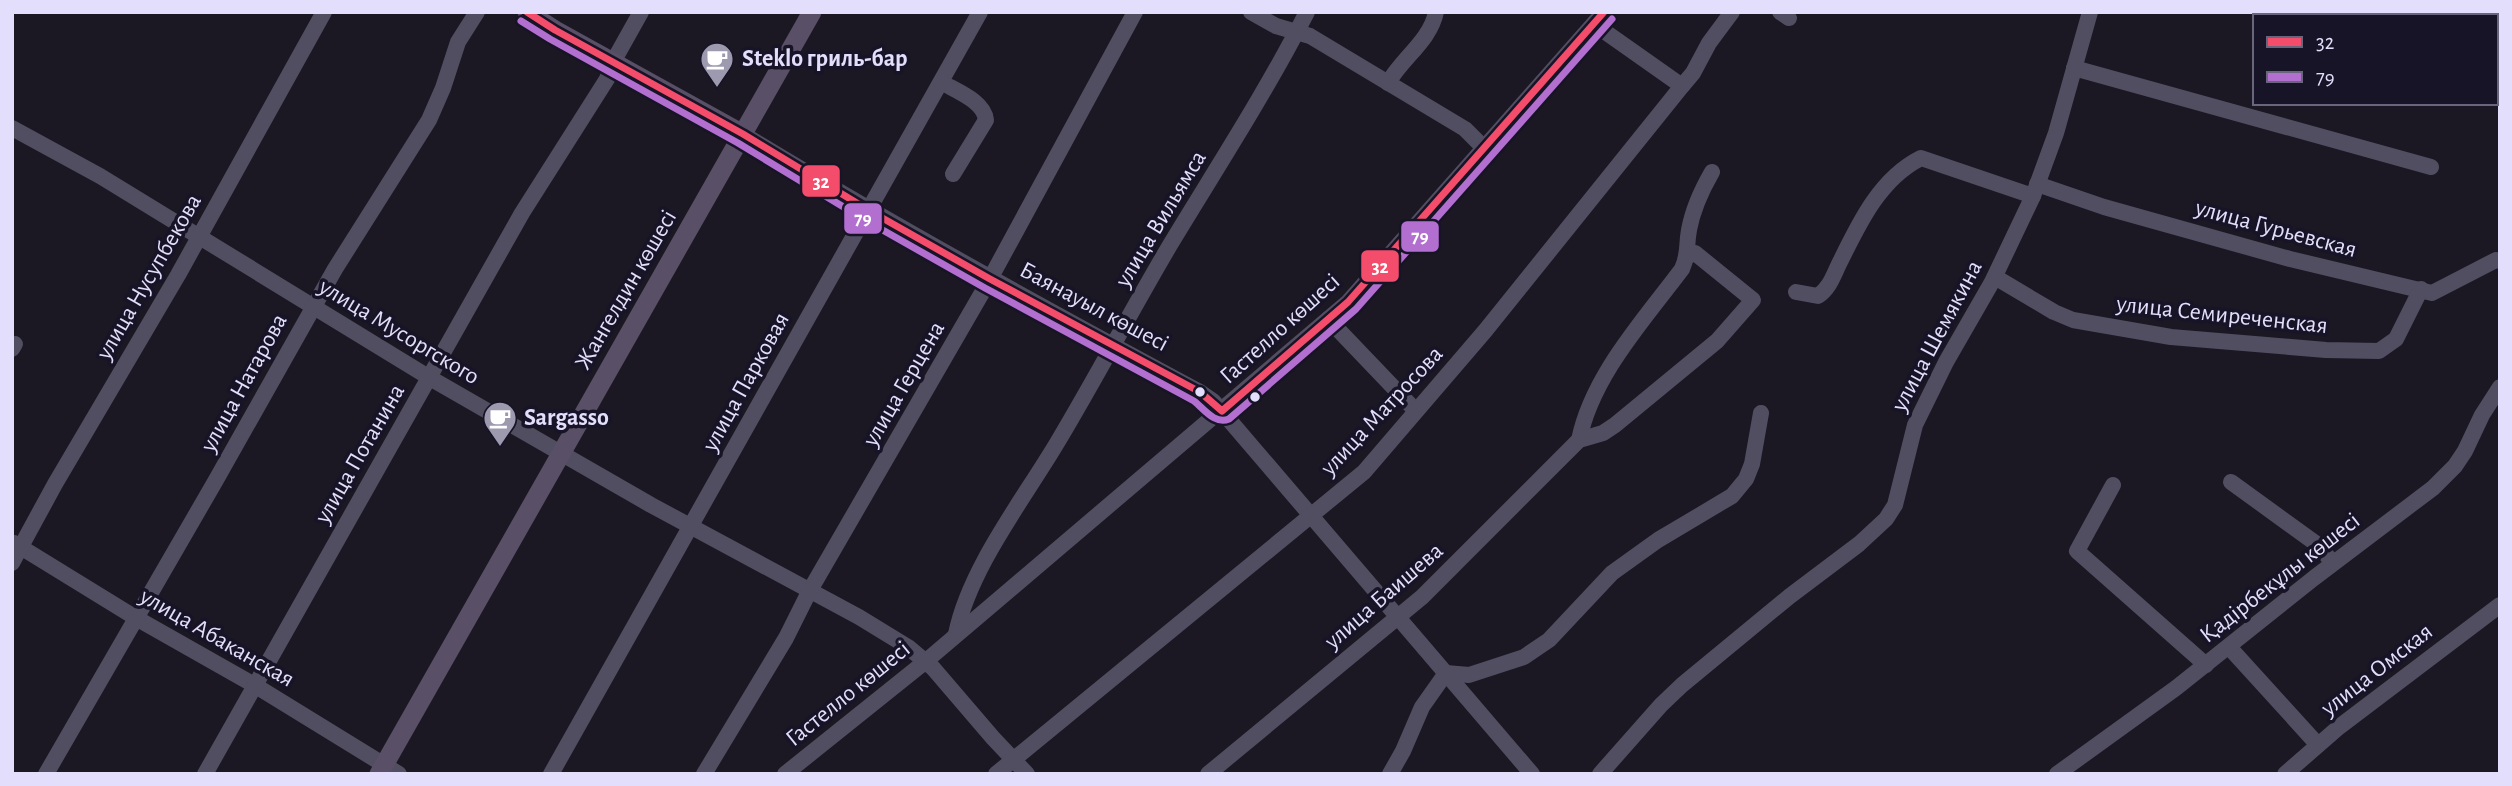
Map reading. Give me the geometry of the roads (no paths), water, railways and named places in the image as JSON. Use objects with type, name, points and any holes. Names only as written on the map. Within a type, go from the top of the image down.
[{"type":"main road","name":"Баянауыл көшесі","points":[[527,12],[743,134]]},
{"type":"main road","name":"Жангелдин көшесі","points":[[387,771],[562,453],[812,12]]},
{"type":"street","name":"улица Нусупбекова","points":[[12,563],[17,545],[178,275],[324,12]]},
{"type":"street","name":"улица Натарова","points":[[46,774],[361,223],[391,182],[429,120],[458,42],[477,12]]},
{"type":"street","name":"улица Потанина","points":[[205,774],[522,213],[607,79],[613,62],[641,12]]},
{"type":"street","name":"улица Парковая","points":[[551,774],[980,12]]},
{"type":"street","name":"улица Герцена","points":[[704,774],[786,638],[809,592],[989,279],[1135,12]]},
{"type":"street","points":[[1251,12],[1276,26],[1310,36],[1465,129],[1484,148]]},
{"type":"street","name":"улица Вильямса","points":[[956,634],[960,613],[988,556],[1114,346],[1307,12]]},
{"type":"street","points":[[1388,83],[1395,71],[1431,30],[1436,12]]},
{"type":"street","name":"улица Матросова","points":[[996,774],[1364,472],[1485,331],[1693,73],[1709,43],[1732,12]]},
{"type":"street","name":"улица Шемякина","points":[[1600,774],[1682,685],[1790,596],[1860,544],[1886,519],[1895,505],[1915,425],[1945,362],[1995,277],[2035,190],[2056,134],[2090,12]]},
{"type":"street","points":[[1599,18],[1682,86]]},
{"type":"street","name":"Гастелло көшесі","points":[[785,774],[926,661],[1222,411],[1356,293],[1599,18]]},
{"type":"street","points":[[2074,68],[2431,167]]},
{"type":"street","points":[[941,82],[975,102],[985,113],[986,120],[953,174]]},
{"type":"street","name":"улица Мусоргского","points":[[12,128],[100,176],[197,238],[430,378],[651,505],[859,617],[926,661],[1027,774]]},
{"type":"street","name":"Баянауыл көшесі","points":[[743,134],[989,279],[1200,392],[1222,411],[1532,774]]},
{"type":"street","name":"улица Гурьевская","points":[[1796,292],[1818,296],[1828,288],[1859,223],[1882,190],[1907,165],[1921,158],[2290,259],[2432,292],[2497,260],[2500,261]]},
{"type":"street","name":"улица Баишева","points":[[1579,440],[1584,416],[1614,363],[1682,269],[1688,256],[1688,234],[1695,203],[1712,172]]},
{"type":"street","name":"улица Баишева","points":[[1208,774],[1398,618],[1506,515],[1579,440],[1603,433],[1717,341],[1753,300],[1695,253],[1688,256]]},
{"type":"street","name":"улица Семиреченская","points":[[1995,277],[2054,312],[2073,320],[2171,337],[2379,351],[2396,339],[2421,289]]},
{"type":"street","points":[[1328,319],[1416,411]]},
{"type":"street","name":"Қадірбекұлы көшесі","points":[[2057,774],[2206,665],[2333,563],[2433,488],[2467,451],[2482,415],[2500,387]]},
{"type":"street","points":[[1390,774],[1422,707],[1446,673],[1469,675],[1524,657],[1549,640],[1612,573],[1658,540],[1732,496],[1746,479],[1752,464],[1760,413]]},
{"type":"street","points":[[2231,482],[2319,545],[2333,563]]},
{"type":"street","points":[[2113,485],[2077,551],[2206,665]]},
{"type":"street","name":"улица Абаканская","points":[[17,545],[136,618],[256,686],[387,771]]},
{"type":"street","name":"улица Омская","points":[[2285,774],[2318,745],[2500,605]]},
{"type":"street","points":[[2229,646],[2318,745]]},
{"type":"place","name":"Steklo гриль-бар","points":[[717,89]]},
{"type":"place","name":"Sargasso","points":[[500,448]]}]
